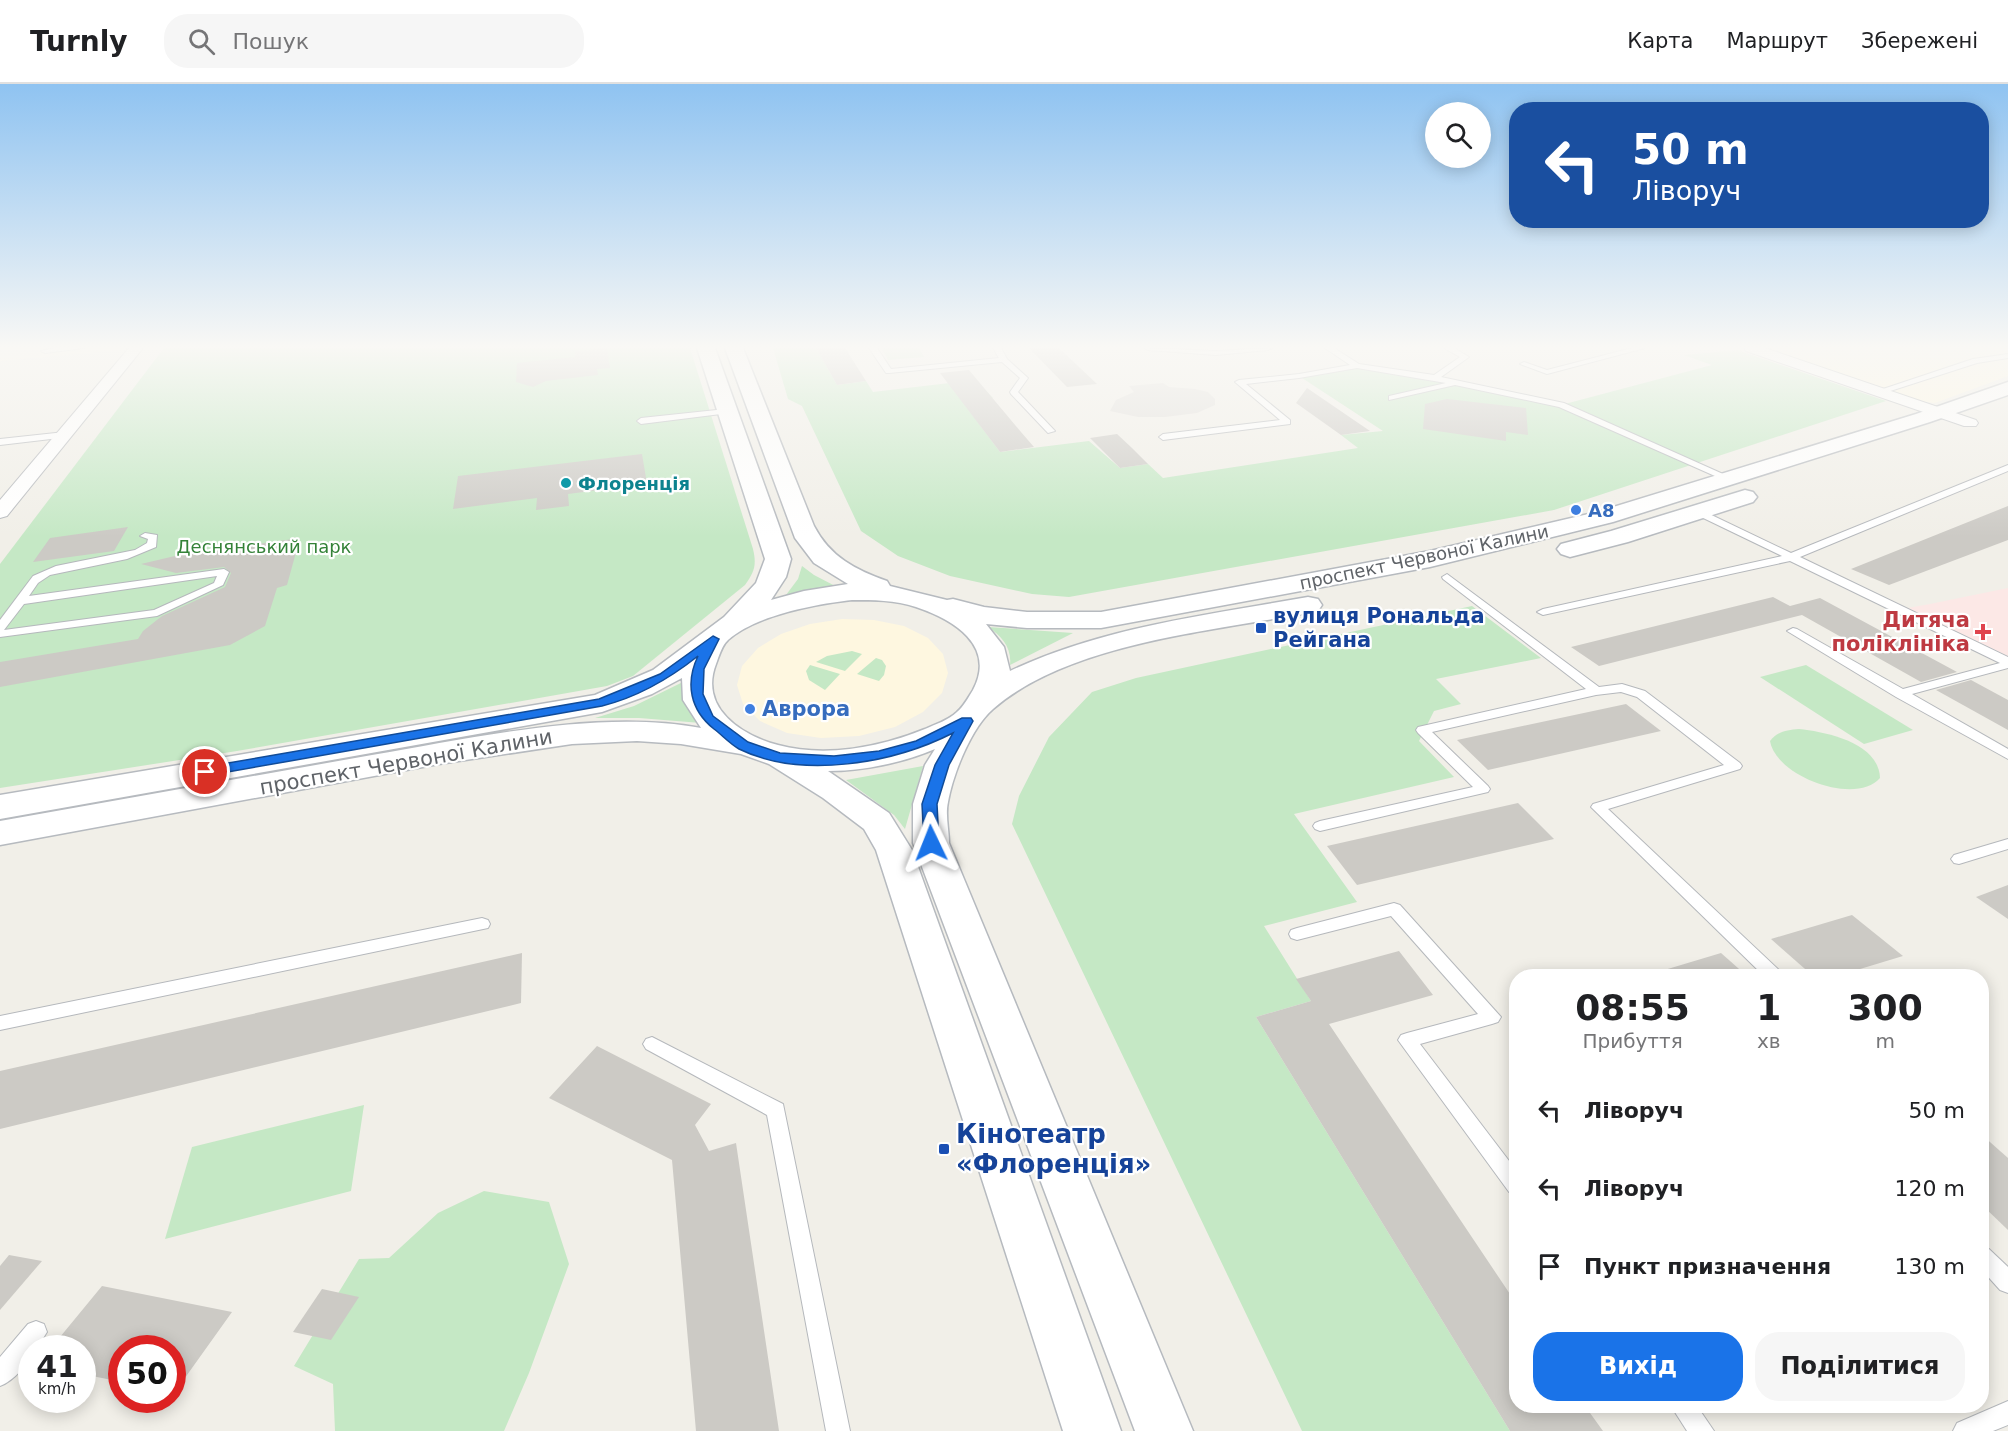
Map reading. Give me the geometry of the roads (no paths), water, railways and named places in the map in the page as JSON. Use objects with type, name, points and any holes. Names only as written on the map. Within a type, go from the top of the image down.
[{"type":"main road","points":[[726,411],[777,559],[776,572],[768,587],[719,634],[698,669],[696,694],[708,718],[761,751],[835,790],[877,822],[894,850],[1092,1431]]},
{"type":"main road","points":[[758,411],[804,531],[813,547],[829,565],[850,577],[919,599],[964,618],[986,640],[995,666],[992,681],[942,765],[930,804],[931,843],[1164,1431]]},
{"type":"main road","name":"проспект Червоної Калини","points":[[919,599],[984,615],[1028,620],[1101,620],[1430,560],[1604,517],[1941,411]]},
{"type":"main road","points":[[1846,464],[2005,411]]},
{"type":"main road","name":"проспект Червоної Калини","points":[[0,833],[439,754],[572,734],[637,731],[670,734],[761,751],[834,760],[879,756],[920,744],[973,712],[1020,677],[1057,660],[1119,640],[1447,577],[1619,537],[1761,492]]},
{"type":"main road","points":[[719,634],[783,604],[817,595],[852,592],[919,599]]},
{"type":"main road","name":"проспект Червоної Калини","points":[[0,807],[602,703],[638,690],[664,676],[719,634]]},
{"type":"street","points":[[0,512],[85,411]]},
{"type":"street","points":[[1935,411],[1970,423]]},
{"type":"lane","points":[[641,421],[726,411]]},
{"type":"lane","points":[[1032,411],[1051,431]]},
{"type":"lane","points":[[1163,437],[1287,422],[1274,411]]},
{"type":"lane","points":[[1574,411],[1727,478]]},
{"type":"lane","points":[[0,442],[65,435]]},
{"type":"lane","points":[[1543,612],[1789,558],[2008,468]]},
{"type":"lane","points":[[1698,512],[2008,663]]},
{"type":"lane","points":[[0,628],[36,579],[42,575],[62,568],[130,556],[152,545],[153,537],[145,536]]},
{"type":"lane","points":[[0,634],[157,613],[218,585],[224,572],[21,601]]},
{"type":"lane","points":[[1447,577],[1596,692]]},
{"type":"lane","points":[[1792,631],[2008,755]]},
{"type":"lane","points":[[1900,694],[2008,663]]},
{"type":"lane","points":[[1320,826],[1483,789],[1423,730],[1596,692],[1622,688],[1641,694],[1735,766],[1598,807],[1767,969]]},
{"type":"lane","points":[[1959,859],[2008,844]]},
{"type":"lane","points":[[1297,934],[1394,909],[1492,1017],[1407,1040],[1509,1176]]},
{"type":"lane","points":[[0,1023],[482,924]]},
{"type":"lane","points":[[652,1044],[776,1110],[838,1431]]},
{"type":"lane","points":[[1989,1263],[2008,1282]]},
{"type":"lane","points":[[0,1375],[36,1332]]},
{"type":"lane","points":[[1688,1413],[1702,1431]]},
{"type":"lane","points":[[1965,1431],[2008,1413]]},
{"type":"place","name":"Флоренція","points":[[566,483]]},
{"type":"place","name":"А8","points":[[1576,510]]},
{"type":"place","name":"вулиця Рональда Рейгана","points":[[1261,628]]},
{"type":"place","name":"Дитяча поліклініка","points":[[1983,632]]},
{"type":"place","name":"Аврора","points":[[750,709]]},
{"type":"place","name":"Кінотеатр «Флоренція»","points":[[944,1149]]},
{"type":"park label","name":"Деснянський парк","points":[[264,546]]}]
